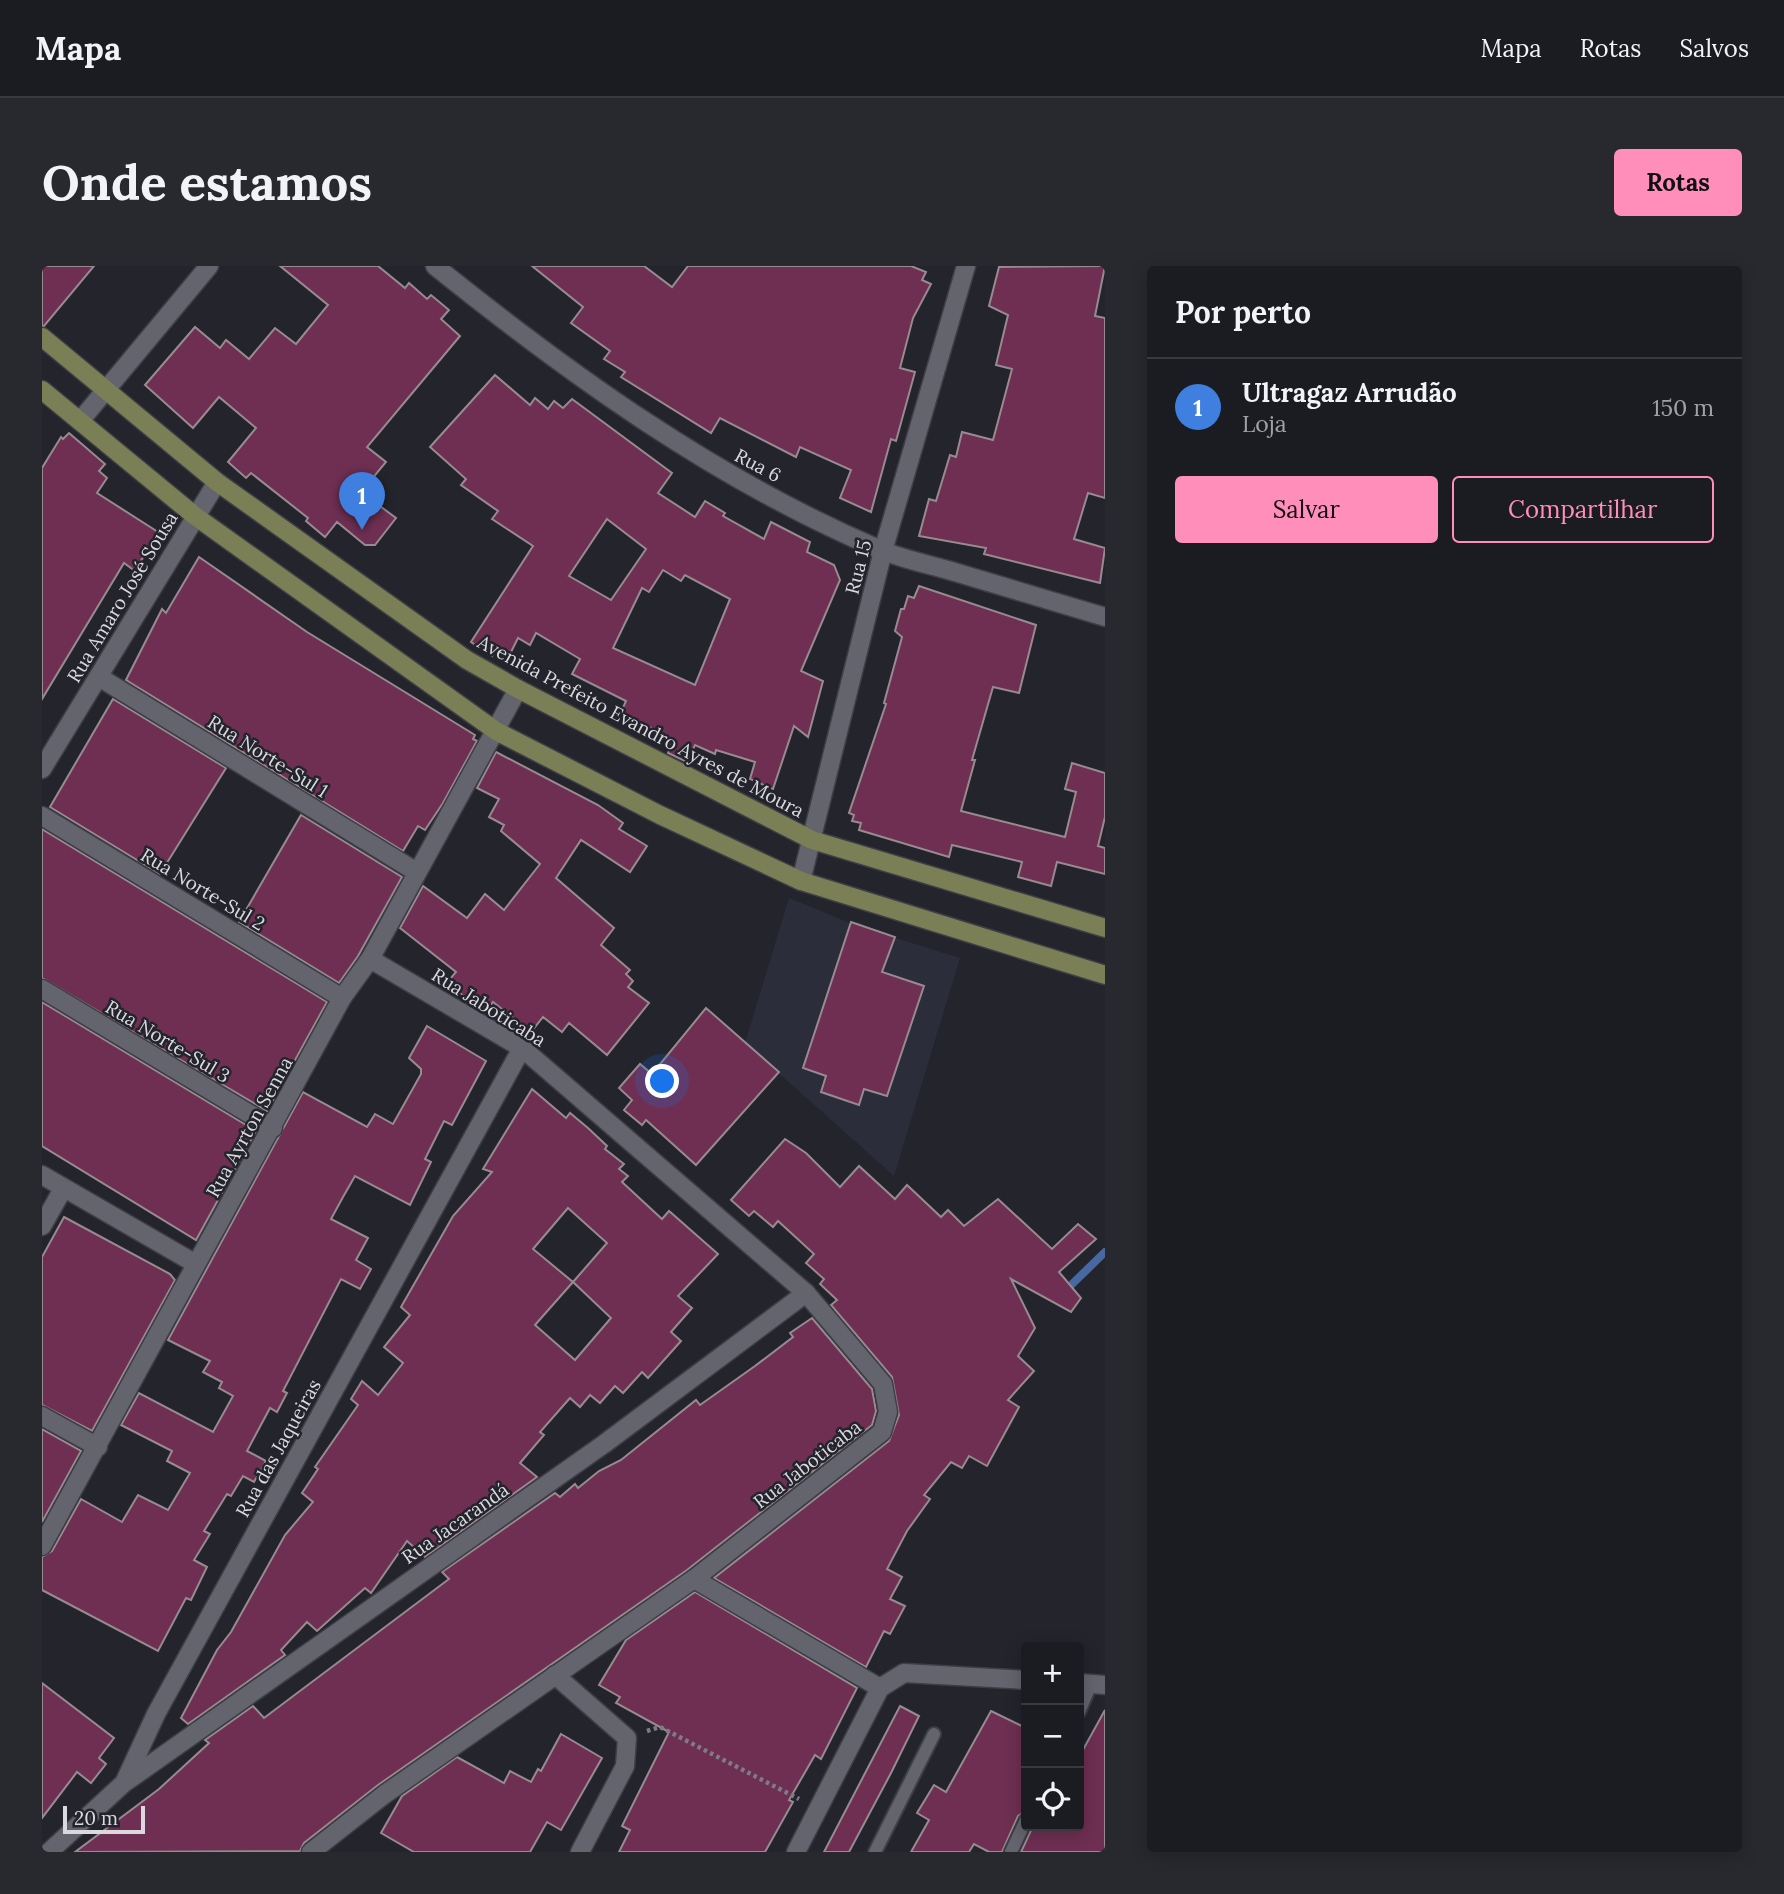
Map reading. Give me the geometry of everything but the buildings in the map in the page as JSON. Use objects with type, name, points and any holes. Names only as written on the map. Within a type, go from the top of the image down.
[{"type":"street","points":[[80,421],[209,266]]},
{"type":"street","name":"Rua 6","points":[[435,266],[507,324],[710,464],[883,551],[1105,617]]},
{"type":"street","name":"Rua 15","points":[[801,881],[883,551],[967,266]]},
{"type":"street","name":"Avenida Prefeito Evandro Ayres de Moura","points":[[42,337],[217,482],[467,660],[518,689],[812,840],[1105,928]]},
{"type":"street","points":[[42,390],[195,516],[496,731],[660,815],[801,881],[1105,975]]},
{"type":"street","name":"Rua Amaro José Sousa","points":[[42,769],[217,482]]},
{"type":"street","name":"Rua Norte-Sul 1","points":[[99,677],[415,871]]},
{"type":"street","name":"Rua Ayrton Senna","points":[[42,1546],[342,998],[369,959],[415,871],[518,689]]},
{"type":"street","name":"Rua Norte-Sul 2","points":[[42,816],[342,998]]},
{"type":"street","name":"Rua Jaboticaba","points":[[311,1852],[385,1794],[694,1579],[882,1432],[888,1412],[883,1384],[806,1293],[522,1048],[369,959]]},
{"type":"street","name":"Rua Norte-Sul 3","points":[[42,989],[273,1128]]},
{"type":"street","name":"Rua das Jaqueiras","points":[[49,1852],[124,1783],[156,1714],[522,1048]]},
{"type":"street","points":[[42,1175],[197,1264]]},
{"type":"street","points":[[42,1226],[63,1188]]},
{"type":"street","name":"Rua Jacarandá","points":[[124,1783],[604,1444],[806,1293]]},
{"type":"street","points":[[42,1416],[98,1447]]},
{"type":"street","points":[[694,1579],[880,1688]]},
{"type":"street","points":[[796,1852],[880,1688],[898,1676],[911,1673],[1021,1680]]},
{"type":"street","points":[[555,1675],[626,1738],[625,1766],[580,1852]]},
{"type":"lane","points":[[1082,1705],[1092,1684]]},
{"type":"lane","points":[[875,1852],[934,1734]]},
{"type":"lane","points":[[1011,1852],[1021,1831]]},
{"type":"path","points":[[626,1738],[660,1727],[818,1809]]},
{"type":"shaded area","points":[[789,898],[857,926],[960,958],[894,1176],[745,1043]]},
{"type":"waterway","points":[[1064,1292],[1105,1252]]},
{"type":"place","name":"Ultragaz Arrudão","points":[[362,530]]}]
